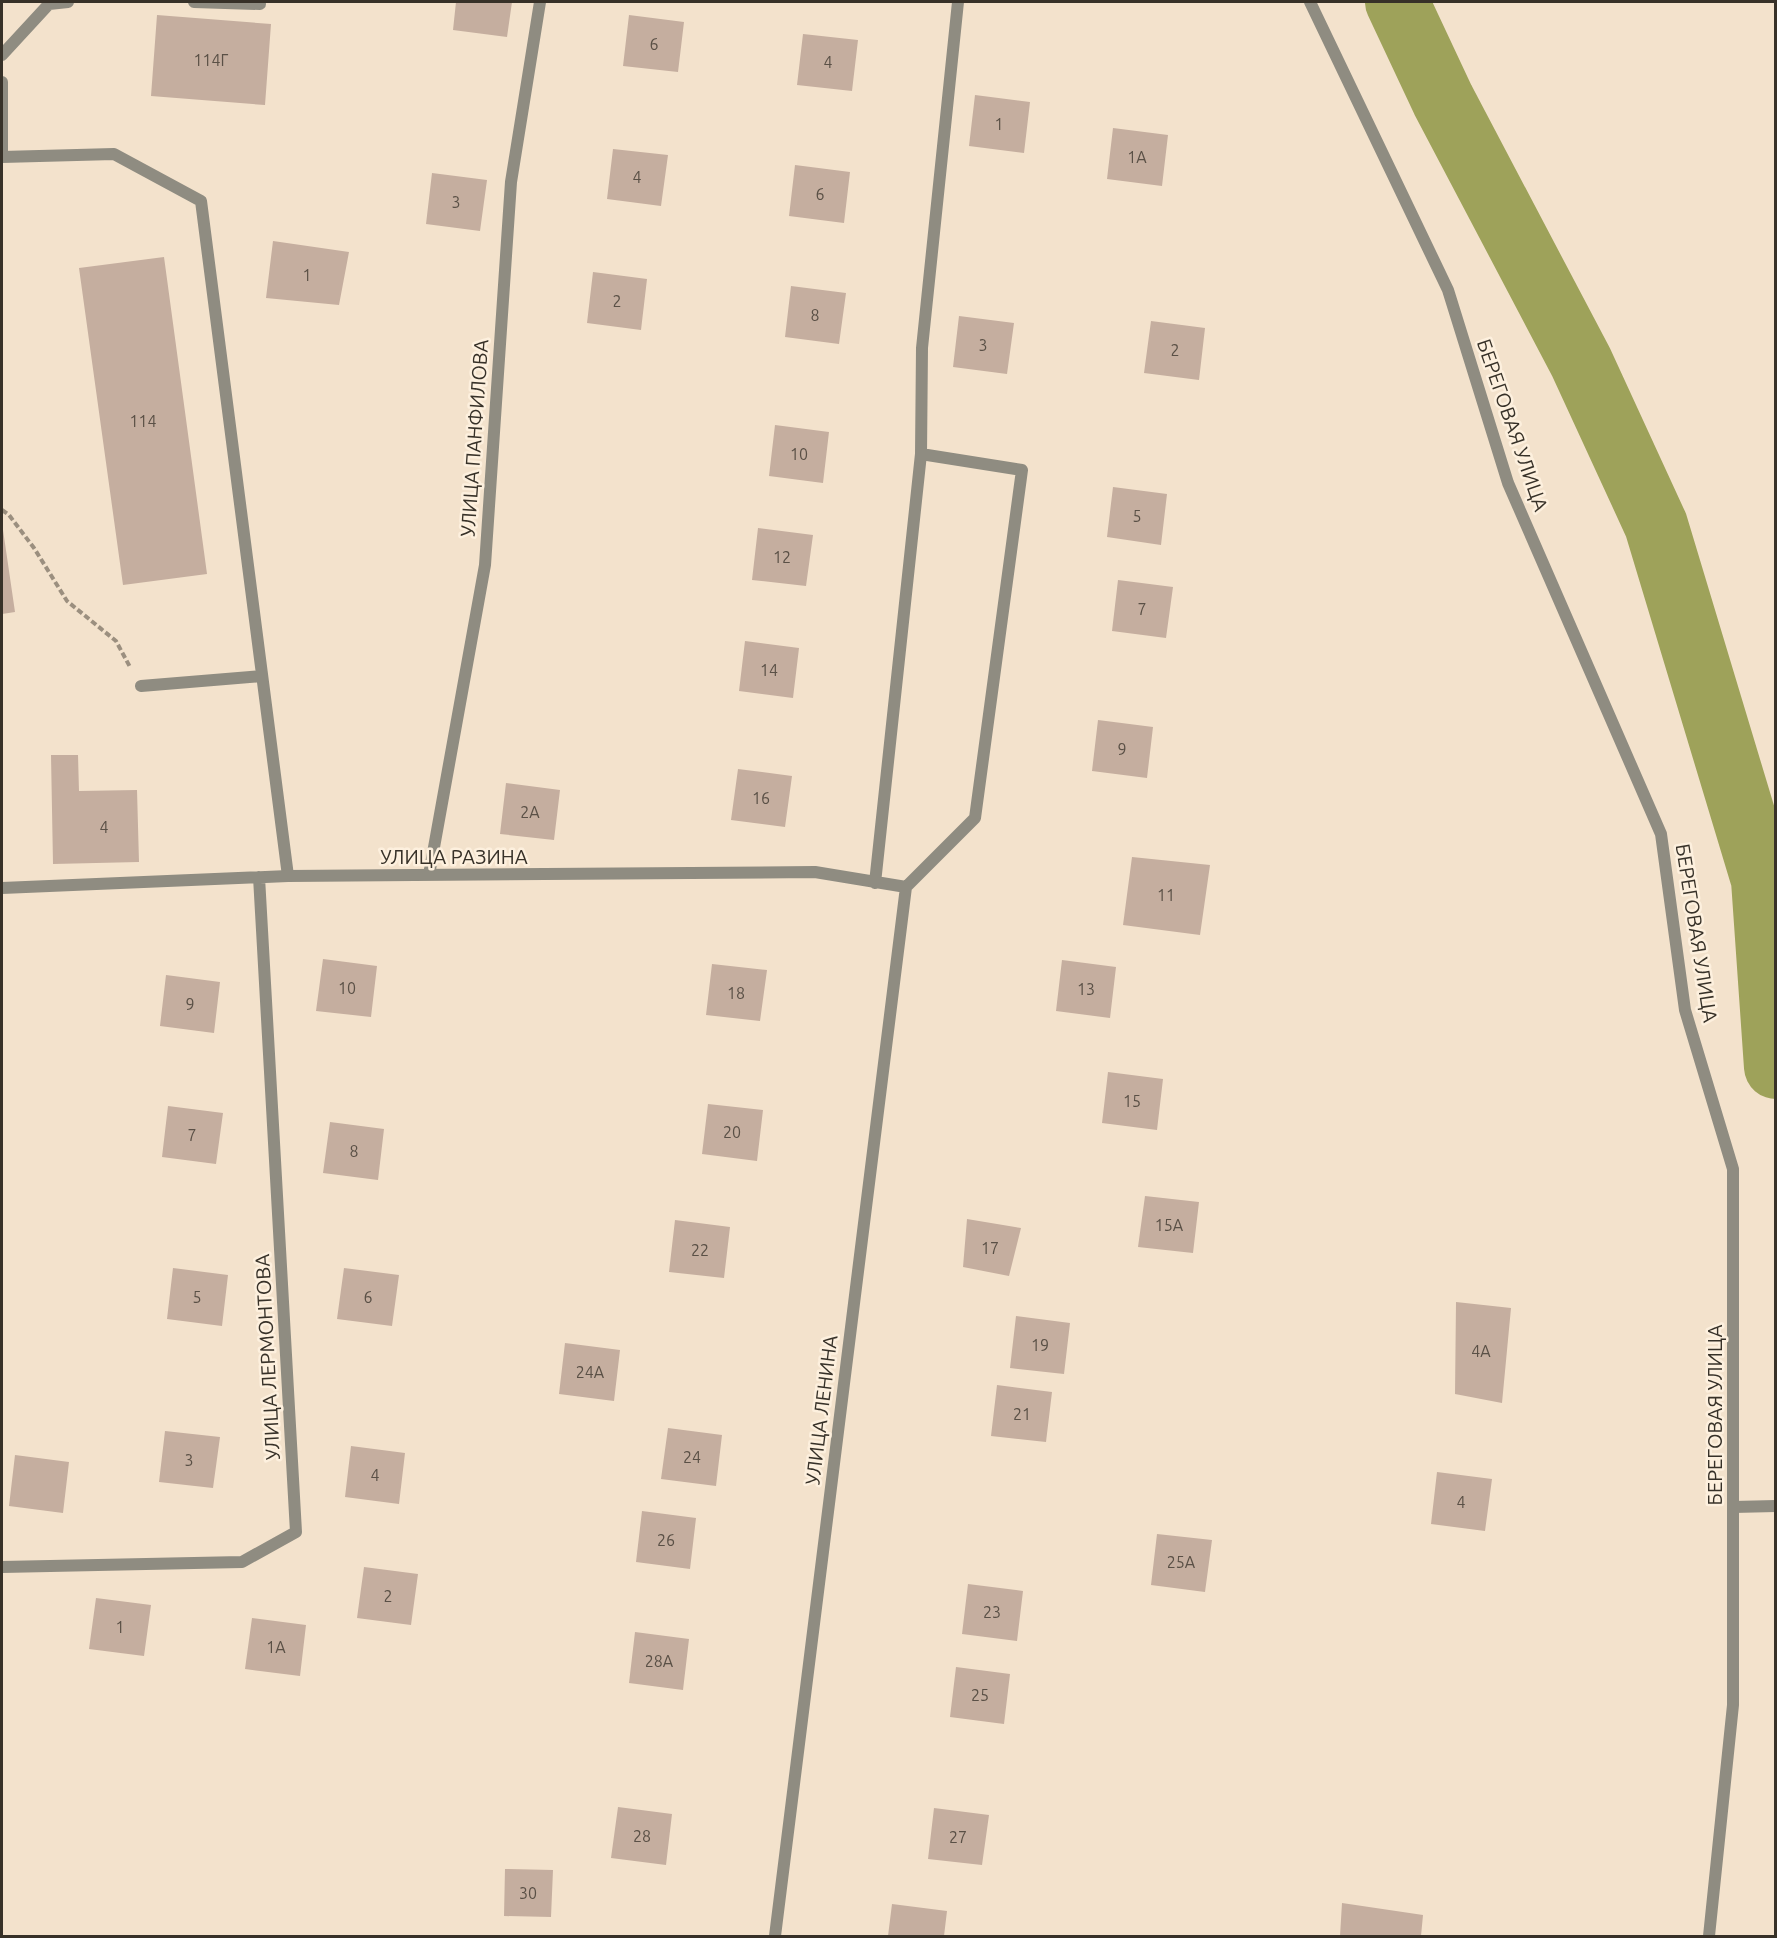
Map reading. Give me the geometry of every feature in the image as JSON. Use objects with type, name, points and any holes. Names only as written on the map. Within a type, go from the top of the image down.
[{"type":"street","points":[[2,55],[49,4],[68,2]]},
{"type":"street","points":[[194,2],[260,4]]},
{"type":"street","name":"УЛИЦА ПАНФИЛОВА","points":[[429,875],[485,565],[512,182],[540,2]]},
{"type":"street","points":[[875,883],[921,454],[922,348],[958,2]]},
{"type":"street","name":"БЕРЕГОВАЯ УЛИЦА","points":[[1310,2],[1448,290],[1508,483],[1661,834],[1686,1010],[1733,1168],[1733,1705],[1709,1936]]},
{"type":"street","points":[[2,82],[2,157],[114,154],[201,201],[288,876]]},
{"type":"street","points":[[906,887],[975,818],[1022,470],[921,454]]},
{"type":"street","points":[[141,686],[262,676]]},
{"type":"street","name":"УЛИЦА РАЗИНА","points":[[2,888],[288,876],[815,873],[906,887]]},
{"type":"street","name":"УЛИЦА ЛЕРМОНТОВА","points":[[2,1567],[242,1562],[297,1532],[259,877]]},
{"type":"street","name":"УЛИЦА ЛЕНИНА","points":[[775,1936],[906,887]]},
{"type":"street","points":[[1733,1507],[1770,1507]]},
{"type":"path","points":[[2,510],[9,515],[34,548],[68,601],[116,641],[141,686]]},
{"type":"building","points":[[456,2],[512,2],[507,37],[453,30]]},
{"type":"building","points":[[157,15],[271,24],[265,105],[151,96]]},
{"type":"building","points":[[629,15],[684,22],[678,72],[623,66]]},
{"type":"building","points":[[803,34],[858,40],[852,91],[797,85]]},
{"type":"building","points":[[975,95],[1030,102],[1024,153],[969,146]]},
{"type":"building","points":[[1113,128],[1168,135],[1162,186],[1107,179]]},
{"type":"building","points":[[613,149],[668,155],[661,206],[607,199]]},
{"type":"building","points":[[795,165],[850,172],[844,223],[789,216]]},
{"type":"building","points":[[432,173],[487,180],[480,231],[426,224]]},
{"type":"building","points":[[273,241],[349,252],[339,305],[266,298]]},
{"type":"building","points":[[164,257],[207,574],[123,585],[79,268]]},
{"type":"building","points":[[593,272],[647,279],[641,330],[587,323]]},
{"type":"building","points":[[791,286],[846,293],[839,344],[785,337]]},
{"type":"building","points":[[959,316],[1014,323],[1007,374],[953,367]]},
{"type":"building","points":[[1151,321],[1205,328],[1199,380],[1144,373]]},
{"type":"building","points":[[775,425],[829,432],[823,483],[769,476]]},
{"type":"building","points":[[1113,487],[1167,494],[1161,545],[1107,537]]},
{"type":"building","points":[[2,523],[15,612],[2,614]]},
{"type":"building","points":[[758,528],[813,535],[806,586],[752,580]]},
{"type":"building","points":[[1118,580],[1173,587],[1166,638],[1112,631]]},
{"type":"building","points":[[745,641],[799,648],[793,698],[739,691]]},
{"type":"building","points":[[1098,720],[1153,727],[1147,778],[1092,771]]},
{"type":"building","points":[[51,755],[78,755],[79,791],[137,790],[139,862],[53,864]]},
{"type":"building","points":[[738,769],[792,776],[785,827],[731,820]]},
{"type":"building","points":[[506,783],[560,790],[554,840],[500,834]]},
{"type":"building","points":[[1132,857],[1210,865],[1200,935],[1123,925]]},
{"type":"building","points":[[323,959],[377,966],[371,1017],[316,1011]]},
{"type":"building","points":[[1062,960],[1116,967],[1110,1018],[1056,1011]]},
{"type":"building","points":[[712,964],[767,970],[760,1021],[706,1015]]},
{"type":"building","points":[[166,975],[220,982],[214,1033],[160,1026]]},
{"type":"building","points":[[1108,1072],[1163,1079],[1157,1130],[1102,1123]]},
{"type":"building","points":[[708,1104],[763,1110],[757,1161],[702,1154]]},
{"type":"building","points":[[168,1106],[223,1113],[216,1164],[162,1157]]},
{"type":"building","points":[[330,1122],[384,1129],[378,1180],[323,1173]]},
{"type":"building","points":[[1145,1196],[1199,1202],[1193,1253],[1138,1247]]},
{"type":"building","points":[[967,1219],[1021,1228],[1009,1276],[963,1267]]},
{"type":"building","points":[[675,1220],[730,1227],[724,1278],[669,1272]]},
{"type":"building","points":[[173,1268],[228,1275],[222,1326],[167,1319]]},
{"type":"building","points":[[344,1268],[399,1275],[392,1326],[337,1319]]},
{"type":"building","points":[[1456,1302],[1511,1308],[1502,1403],[1455,1394]]},
{"type":"building","points":[[1016,1316],[1070,1323],[1064,1374],[1010,1368]]},
{"type":"building","points":[[565,1343],[620,1350],[614,1401],[559,1394]]},
{"type":"building","points":[[997,1385],[1052,1392],[1046,1442],[991,1436]]},
{"type":"building","points":[[668,1428],[722,1435],[716,1486],[661,1479]]},
{"type":"building","points":[[165,1431],[220,1437],[213,1488],[159,1482]]},
{"type":"building","points":[[351,1446],[405,1453],[399,1504],[345,1497]]},
{"type":"building","points":[[15,1455],[69,1462],[63,1513],[9,1506]]},
{"type":"building","points":[[1437,1472],[1492,1479],[1485,1531],[1431,1524]]},
{"type":"building","points":[[642,1511],[696,1518],[690,1569],[636,1562]]},
{"type":"building","points":[[1157,1534],[1212,1540],[1205,1592],[1151,1585]]},
{"type":"building","points":[[364,1567],[418,1574],[411,1625],[357,1618]]},
{"type":"building","points":[[968,1584],[1023,1591],[1017,1641],[962,1634]]},
{"type":"building","points":[[96,1598],[151,1605],[144,1656],[89,1649]]},
{"type":"building","points":[[252,1618],[306,1625],[300,1676],[245,1669]]},
{"type":"building","points":[[635,1632],[689,1639],[683,1690],[629,1683]]},
{"type":"building","points":[[956,1667],[1010,1674],[1004,1724],[950,1717]]},
{"type":"building","points":[[618,1807],[672,1814],[666,1865],[611,1858]]},
{"type":"building","points":[[934,1808],[989,1815],[982,1865],[928,1859]]},
{"type":"building","points":[[505,1869],[553,1870],[551,1917],[504,1916]]},
{"type":"building","points":[[1342,1903],[1423,1915],[1421,1936],[1340,1936]]},
{"type":"building","points":[[892,1904],[947,1911],[944,1936],[888,1936]]},
{"type":"waterway","points":[[1397,2],[1443,100],[1581,362],[1656,525],[1763,880],[1776,1067]]}]
